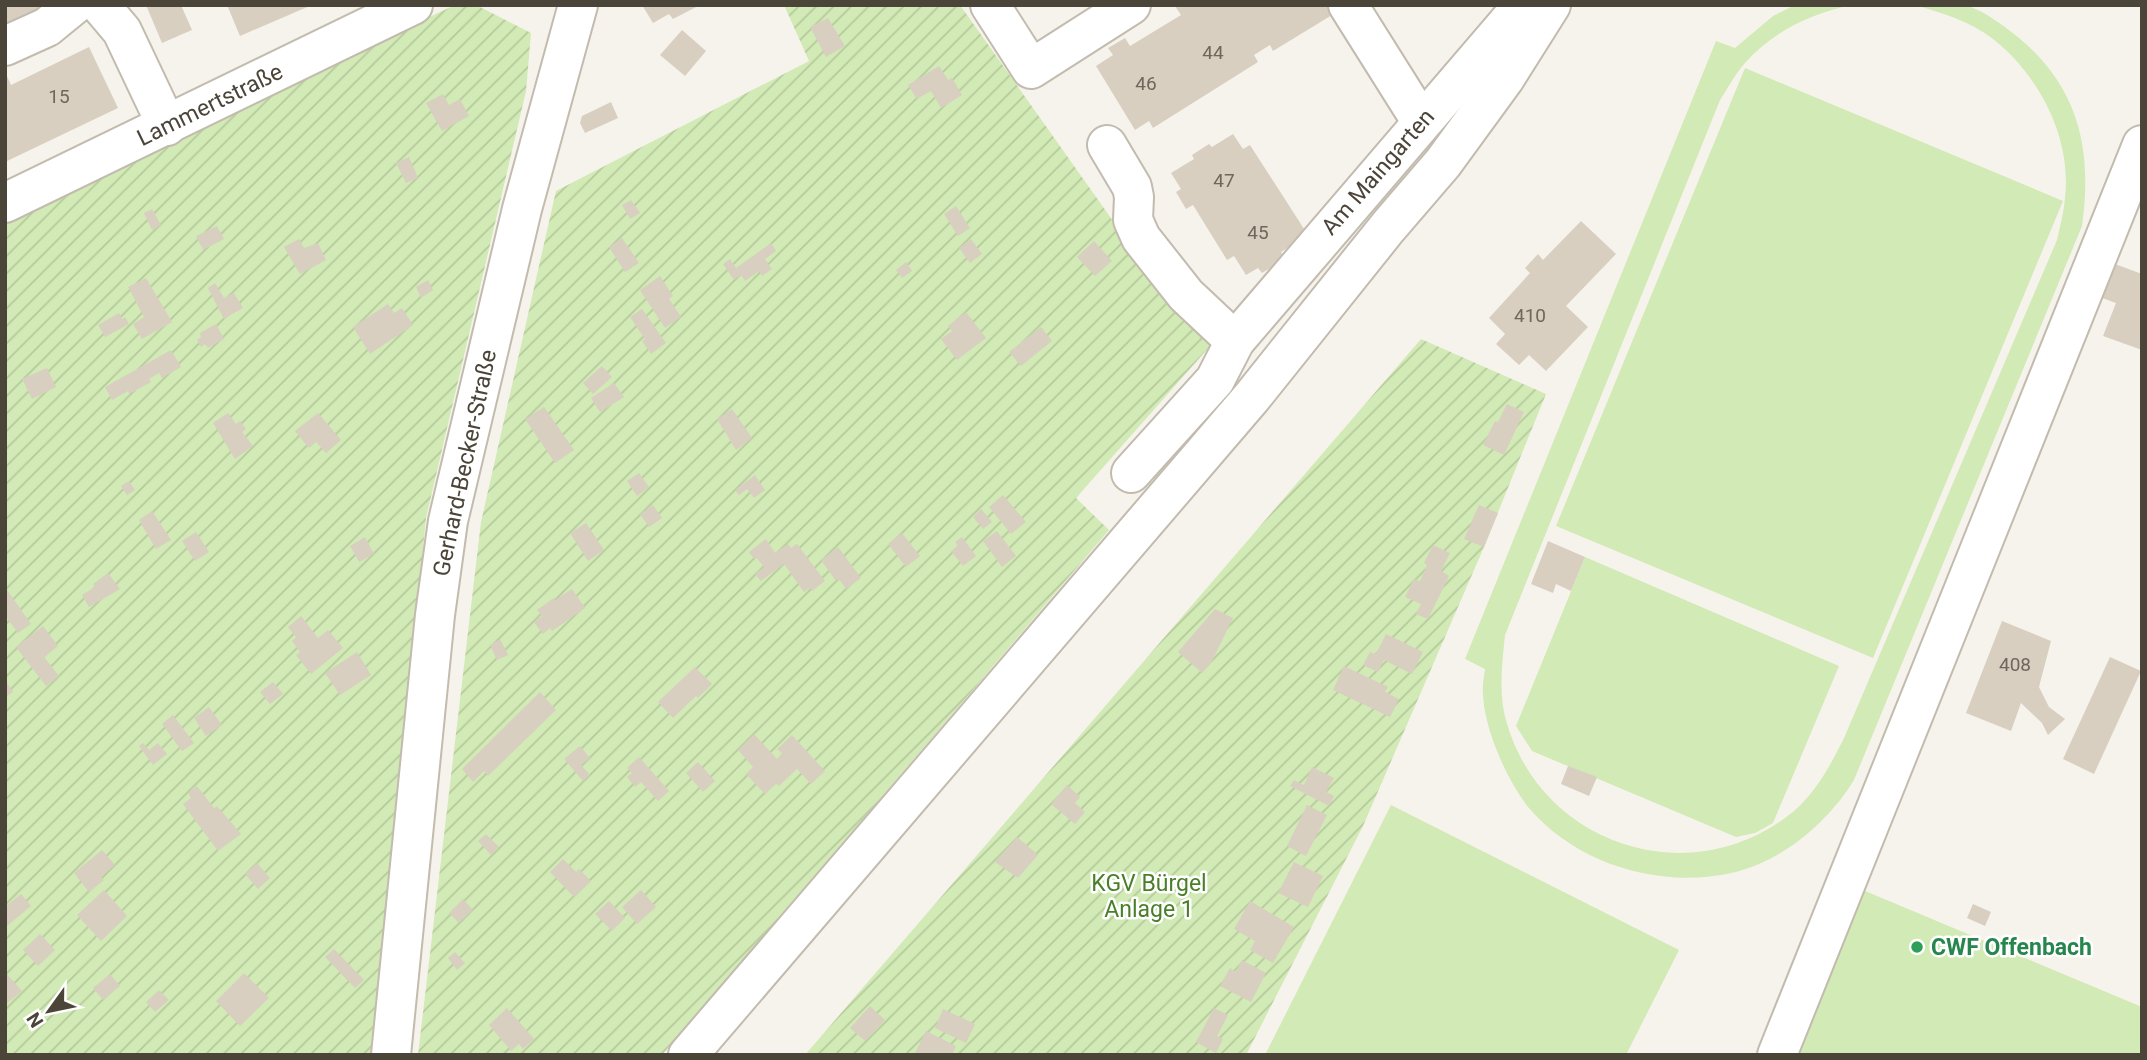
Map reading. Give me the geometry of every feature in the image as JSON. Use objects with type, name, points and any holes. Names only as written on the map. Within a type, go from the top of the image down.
[{"type":"street","points":[[5,46],[47,27],[74,5]]},
{"type":"street","points":[[100,5],[122,31],[167,126]]},
{"type":"street","name":"Lammertstraße","points":[[5,203],[414,5]]},
{"type":"street","name":"Gerhard-Becker-Straße","points":[[391,1055],[435,615],[448,521],[522,209],[578,5]]},
{"type":"street","points":[[990,5],[1031,69],[1131,5]]},
{"type":"street","points":[[1348,5],[1421,121]]},
{"type":"street","name":"Am Maingarten","points":[[1131,474],[1215,380],[1235,341],[1523,5]]},
{"type":"street","points":[[688,1055],[1252,397],[1388,227],[1443,163],[1505,78],[1551,5]]},
{"type":"street","points":[[1107,145],[1132,187],[1133,220],[1137,231],[1186,295],[1235,341]]},
{"type":"street","points":[[1777,1055],[2142,145]]},
{"type":"green space","points":[[1956,4],[1980,11],[2014,34],[2036,53],[2053,74],[2067,96],[2082,144],[2085,197],[2082,226],[1854,780],[1832,810],[1804,837],[1754,866],[1708,877],[1651,875],[1596,858],[1548,827],[1528,807],[1507,773],[1490,730],[1483,695],[1485,669],[1465,659],[1716,41],[1735,48],[1773,16],[1795,5],[1851,5],[1822,13],[1780,33],[1741,67],[1720,100],[1505,635],[1502,691],[1507,724],[1526,767],[1553,802],[1588,828],[1627,845],[1669,853],[1712,850],[1754,836],[1794,811],[1816,786],[1844,738],[2057,240],[2064,203],[2066,175],[2057,131],[2038,89],[2025,71],[1993,39],[1975,27],[1915,5]]},
{"type":"green space","points":[[455,5],[476,5],[531,33],[526,91],[426,518],[373,1055],[5,1055],[5,217]]},
{"type":"green space","points":[[784,5],[960,5],[1169,300],[1211,345],[1076,498],[1109,530],[662,1055],[418,1055],[481,522],[556,191],[809,61]]},
{"type":"green space","points":[[1745,68],[2063,201],[1873,658],[1556,526]]},
{"type":"green space","name":"KGV Bürgel Anlage 1","points":[[1421,339],[1546,394],[1484,547],[1363,826],[1246,1055],[805,1055]]},
{"type":"green space","points":[[1585,557],[1839,666],[1773,823],[1755,833],[1736,837],[1532,751],[1516,726]]},
{"type":"green space","points":[[1391,805],[1679,950],[1626,1055],[1265,1055]]},
{"type":"green space","name":"CWF Offenbach","points":[[1858,888],[2142,1007],[2142,1055],[1790,1055]]},
{"type":"building","points":[[5,5],[53,5],[5,28]]},
{"type":"building","points":[[146,5],[181,5],[192,30],[162,43]]},
{"type":"building","points":[[227,5],[312,5],[240,36]]},
{"type":"building","points":[[642,5],[700,5],[673,19],[669,14],[653,23]]},
{"type":"building","points":[[1333,5],[1337,12],[1273,51],[1270,45],[1254,55],[1258,62],[1153,128],[1149,121],[1135,130],[1096,66],[1113,55],[1108,48],[1125,38],[1130,46],[1181,15],[1175,6]]},
{"type":"building","points":[[828,18],[845,46],[826,57],[810,27]]},
{"type":"building","points":[[682,30],[706,51],[685,76],[660,55]]},
{"type":"building","points":[[89,47],[118,108],[5,162],[5,72],[11,85]]},
{"type":"building","points":[[939,66],[948,80],[952,78],[962,95],[941,108],[931,91],[917,99],[908,85]]},
{"type":"building","points":[[443,94],[449,105],[460,99],[469,116],[442,131],[426,103]]},
{"type":"building","points":[[611,102],[618,118],[585,133],[580,123],[582,116]]},
{"type":"building","points":[[1233,134],[1243,149],[1250,145],[1308,235],[1281,252],[1285,259],[1262,273],[1258,268],[1246,275],[1234,256],[1227,260],[1193,205],[1186,209],[1176,192],[1181,189],[1171,173],[1194,159],[1192,155],[1209,144],[1212,147]]},
{"type":"building","points":[[409,157],[418,178],[406,183],[396,163]]},
{"type":"building","points":[[631,200],[640,213],[630,219],[622,205]]},
{"type":"building","points":[[956,206],[970,228],[958,236],[944,214]]},
{"type":"building","points":[[152,209],[161,225],[152,230],[144,213]]},
{"type":"building","points":[[1581,221],[1616,254],[1566,306],[1588,327],[1546,371],[1529,355],[1519,365],[1496,344],[1505,334],[1489,318],[1530,273],[1525,268],[1538,254],[1543,260]]},
{"type":"building","points":[[217,226],[224,239],[203,250],[196,236]]},
{"type":"building","points":[[622,238],[639,263],[625,272],[609,247]]},
{"type":"building","points":[[299,239],[304,248],[318,243],[326,260],[300,274],[284,247]]},
{"type":"building","points":[[971,239],[982,254],[970,263],[959,248]]},
{"type":"building","points":[[1094,241],[1112,261],[1095,276],[1077,257]]},
{"type":"building","points":[[771,243],[776,251],[765,259],[772,269],[762,276],[759,271],[745,281],[741,275],[734,280],[723,264],[730,259],[736,268]]},
{"type":"building","points":[[906,262],[912,271],[902,278],[896,270]]},
{"type":"building","points":[[2115,264],[2142,274],[2142,350],[2103,336],[2116,303],[2102,298]]},
{"type":"building","points":[[660,276],[673,296],[669,299],[681,317],[665,328],[640,290]]},
{"type":"building","points":[[146,278],[172,322],[142,339],[133,324],[144,317],[128,287]]},
{"type":"building","points":[[428,280],[433,290],[421,298],[416,287]]},
{"type":"building","points":[[215,283],[224,298],[234,293],[243,308],[224,319],[208,288]]},
{"type":"building","points":[[388,304],[394,313],[402,308],[413,325],[370,354],[353,327]]},
{"type":"building","points":[[642,309],[666,343],[651,354],[642,341],[645,339],[630,317]]},
{"type":"building","points":[[966,312],[986,338],[957,360],[941,339],[952,331],[948,326]]},
{"type":"building","points":[[119,313],[129,324],[105,337],[98,325]]},
{"type":"building","points":[[216,324],[224,339],[208,348],[205,344],[201,347],[197,340],[201,337],[200,333]]},
{"type":"building","points":[[1041,327],[1052,341],[1021,366],[1009,352]]},
{"type":"building","points":[[171,350],[181,367],[162,378],[159,373],[149,379],[151,382],[112,400],[105,387]]},
{"type":"building","points":[[602,366],[612,377],[593,394],[583,383]]},
{"type":"building","points":[[47,368],[56,387],[32,399],[22,379]]},
{"type":"building","points":[[614,383],[624,397],[600,412],[591,398]]},
{"type":"building","points":[[1507,404],[1524,412],[1504,455],[1483,445]]},
{"type":"building","points":[[544,407],[574,450],[555,463],[525,419]]},
{"type":"building","points":[[732,409],[752,438],[736,450],[717,419]]},
{"type":"building","points":[[228,413],[236,424],[240,421],[246,429],[242,432],[253,446],[235,459],[213,423]]},
{"type":"building","points":[[318,413],[341,440],[326,453],[316,442],[309,448],[295,431]]},
{"type":"building","points":[[639,473],[649,487],[637,496],[627,481]]},
{"type":"building","points":[[755,475],[765,490],[754,498],[747,489],[739,495],[735,490]]},
{"type":"building","points":[[129,481],[135,490],[127,495],[121,486]]},
{"type":"building","points":[[1003,495],[1026,522],[1011,534],[989,507]]},
{"type":"building","points":[[653,505],[662,518],[649,527],[640,514]]},
{"type":"building","points":[[1479,505],[1498,513],[1484,547],[1464,539]]},
{"type":"building","points":[[981,509],[992,522],[983,529],[973,517]]},
{"type":"building","points":[[152,511],[171,540],[156,549],[139,520]]},
{"type":"building","points":[[586,523],[604,550],[588,561],[570,533]]},
{"type":"building","points":[[997,531],[1016,556],[1002,567],[983,541]]},
{"type":"building","points":[[196,532],[209,552],[195,561],[182,541]]},
{"type":"building","points":[[902,533],[920,556],[906,567],[888,544]]},
{"type":"building","points":[[365,537],[374,554],[359,562],[350,546]]},
{"type":"building","points":[[962,537],[976,556],[963,566],[951,551],[958,546],[955,542]]},
{"type":"building","points":[[766,539],[775,553],[788,544],[791,548],[797,544],[825,581],[812,591],[810,588],[804,592],[784,564],[761,581],[755,574],[764,567],[749,552]]},
{"type":"building","points":[[1548,541],[1585,557],[1571,591],[1556,584],[1553,593],[1531,584]]},
{"type":"building","points":[[1433,545],[1450,553],[1441,571],[1449,576],[1428,619],[1416,614],[1421,604],[1405,597],[1414,579],[1420,581],[1427,565],[1424,563]]},
{"type":"building","points":[[838,547],[861,578],[846,589],[839,579],[836,581],[821,560]]},
{"type":"building","points":[[108,573],[120,589],[89,607],[82,595],[95,587],[93,584]]},
{"type":"building","points":[[5,587],[31,624],[18,633],[5,615]]},
{"type":"building","points":[[572,589],[585,608],[552,631],[550,628],[543,634],[534,622],[542,616],[537,610]]},
{"type":"building","points":[[1215,609],[1233,618],[1211,663],[1202,673],[1178,652]]},
{"type":"building","points":[[301,616],[318,638],[328,630],[343,648],[311,674],[296,655],[300,652],[292,641],[296,637],[288,627]]},
{"type":"building","points":[[2002,621],[2051,641],[2039,687],[2049,707],[2065,719],[2048,735],[2042,723],[2021,703],[2011,731],[1966,713]]},
{"type":"building","points":[[43,626],[58,646],[44,657],[59,676],[46,686],[16,647]]},
{"type":"building","points":[[1386,634],[1423,652],[1412,674],[1384,660],[1378,672],[1363,665],[1370,652],[1376,654]]},
{"type":"building","points":[[500,639],[508,655],[497,660],[490,645]]},
{"type":"building","points":[[357,652],[371,675],[340,695],[325,673]]},
{"type":"building","points":[[2110,657],[2141,671],[2094,774],[2063,759]]},
{"type":"building","points":[[1344,666],[1388,687],[1385,692],[1399,699],[1390,717],[1333,690]]},
{"type":"building","points":[[695,667],[712,684],[673,718],[658,702]]},
{"type":"building","points":[[5,680],[13,692],[5,697]]},
{"type":"building","points":[[273,682],[283,694],[270,704],[260,692]]},
{"type":"building","points":[[540,692],[556,710],[488,776],[484,771],[473,782],[462,769]]},
{"type":"building","points":[[209,707],[222,725],[206,736],[194,718]]},
{"type":"building","points":[[173,715],[194,743],[182,751],[162,724]]},
{"type":"building","points":[[754,734],[777,759],[782,753],[777,749],[792,735],[825,771],[811,784],[797,769],[779,786],[776,784],[765,794],[746,774],[753,767],[738,750]]},
{"type":"building","points":[[143,743],[149,750],[158,743],[167,754],[153,765],[139,746]]},
{"type":"building","points":[[580,746],[590,758],[581,765],[590,775],[583,781],[564,759]]},
{"type":"building","points":[[639,757],[669,791],[658,801],[641,782],[635,787],[627,777],[632,773],[627,768]]},
{"type":"building","points":[[698,762],[715,781],[703,792],[686,773]]},
{"type":"building","points":[[1568,766],[1597,777],[1589,796],[1561,784]]},
{"type":"building","points":[[1312,767],[1334,778],[1326,792],[1334,796],[1329,806],[1290,786],[1294,780],[1304,785]]},
{"type":"building","points":[[1067,785],[1080,797],[1075,803],[1085,812],[1075,824],[1051,804]]},
{"type":"building","points":[[197,786],[214,808],[217,806],[241,834],[218,851],[183,804],[191,798],[188,793]]},
{"type":"building","points":[[1307,805],[1327,815],[1306,856],[1287,846]]},
{"type":"building","points":[[486,834],[499,847],[491,855],[478,841]]},
{"type":"building","points":[[1017,837],[1038,855],[1018,878],[995,862]]},
{"type":"building","points":[[102,850],[115,865],[101,877],[104,880],[89,892],[74,873]]},
{"type":"building","points":[[563,859],[576,872],[579,869],[591,881],[574,897],[550,872]]},
{"type":"building","points":[[1294,862],[1323,876],[1308,907],[1278,893]]},
{"type":"building","points":[[257,863],[270,878],[258,889],[245,874]]},
{"type":"building","points":[[104,890],[127,916],[101,941],[77,915]]},
{"type":"building","points":[[641,890],[656,907],[637,924],[622,907]]},
{"type":"building","points":[[21,894],[31,906],[7,926],[5,907]]},
{"type":"building","points":[[463,899],[473,910],[459,923],[449,913]]},
{"type":"building","points":[[609,901],[625,918],[612,931],[595,914]]},
{"type":"building","points":[[1250,901],[1294,927],[1273,963],[1250,950],[1255,941],[1234,929]]},
{"type":"building","points":[[1973,904],[1991,912],[1985,926],[1967,918]]},
{"type":"building","points":[[40,934],[55,950],[38,966],[23,950]]},
{"type":"building","points":[[334,949],[364,980],[355,988],[325,957]]},
{"type":"building","points":[[455,952],[465,963],[457,970],[448,958]]},
{"type":"building","points":[[1242,960],[1266,973],[1251,1002],[1220,986],[1230,968],[1236,972]]},
{"type":"building","points":[[5,972],[22,991],[5,1005]]},
{"type":"building","points":[[244,973],[269,998],[240,1026],[216,1001]]},
{"type":"building","points":[[110,974],[120,986],[103,1000],[93,988]]},
{"type":"building","points":[[159,990],[169,1000],[155,1012],[146,1002]]},
{"type":"building","points":[[870,1006],[885,1020],[865,1041],[850,1028]]},
{"type":"building","points":[[507,1008],[534,1039],[523,1049],[519,1044],[511,1051],[489,1025]]},
{"type":"building","points":[[1214,1008],[1228,1015],[1217,1036],[1223,1039],[1216,1053],[1196,1042]]},
{"type":"building","points":[[943,1009],[975,1024],[966,1043],[935,1028]]},
{"type":"building","points":[[926,1031],[956,1046],[952,1055],[914,1055]]},
{"type":"place","name":"CWF Offenbach","points":[[1917,947]]}]
